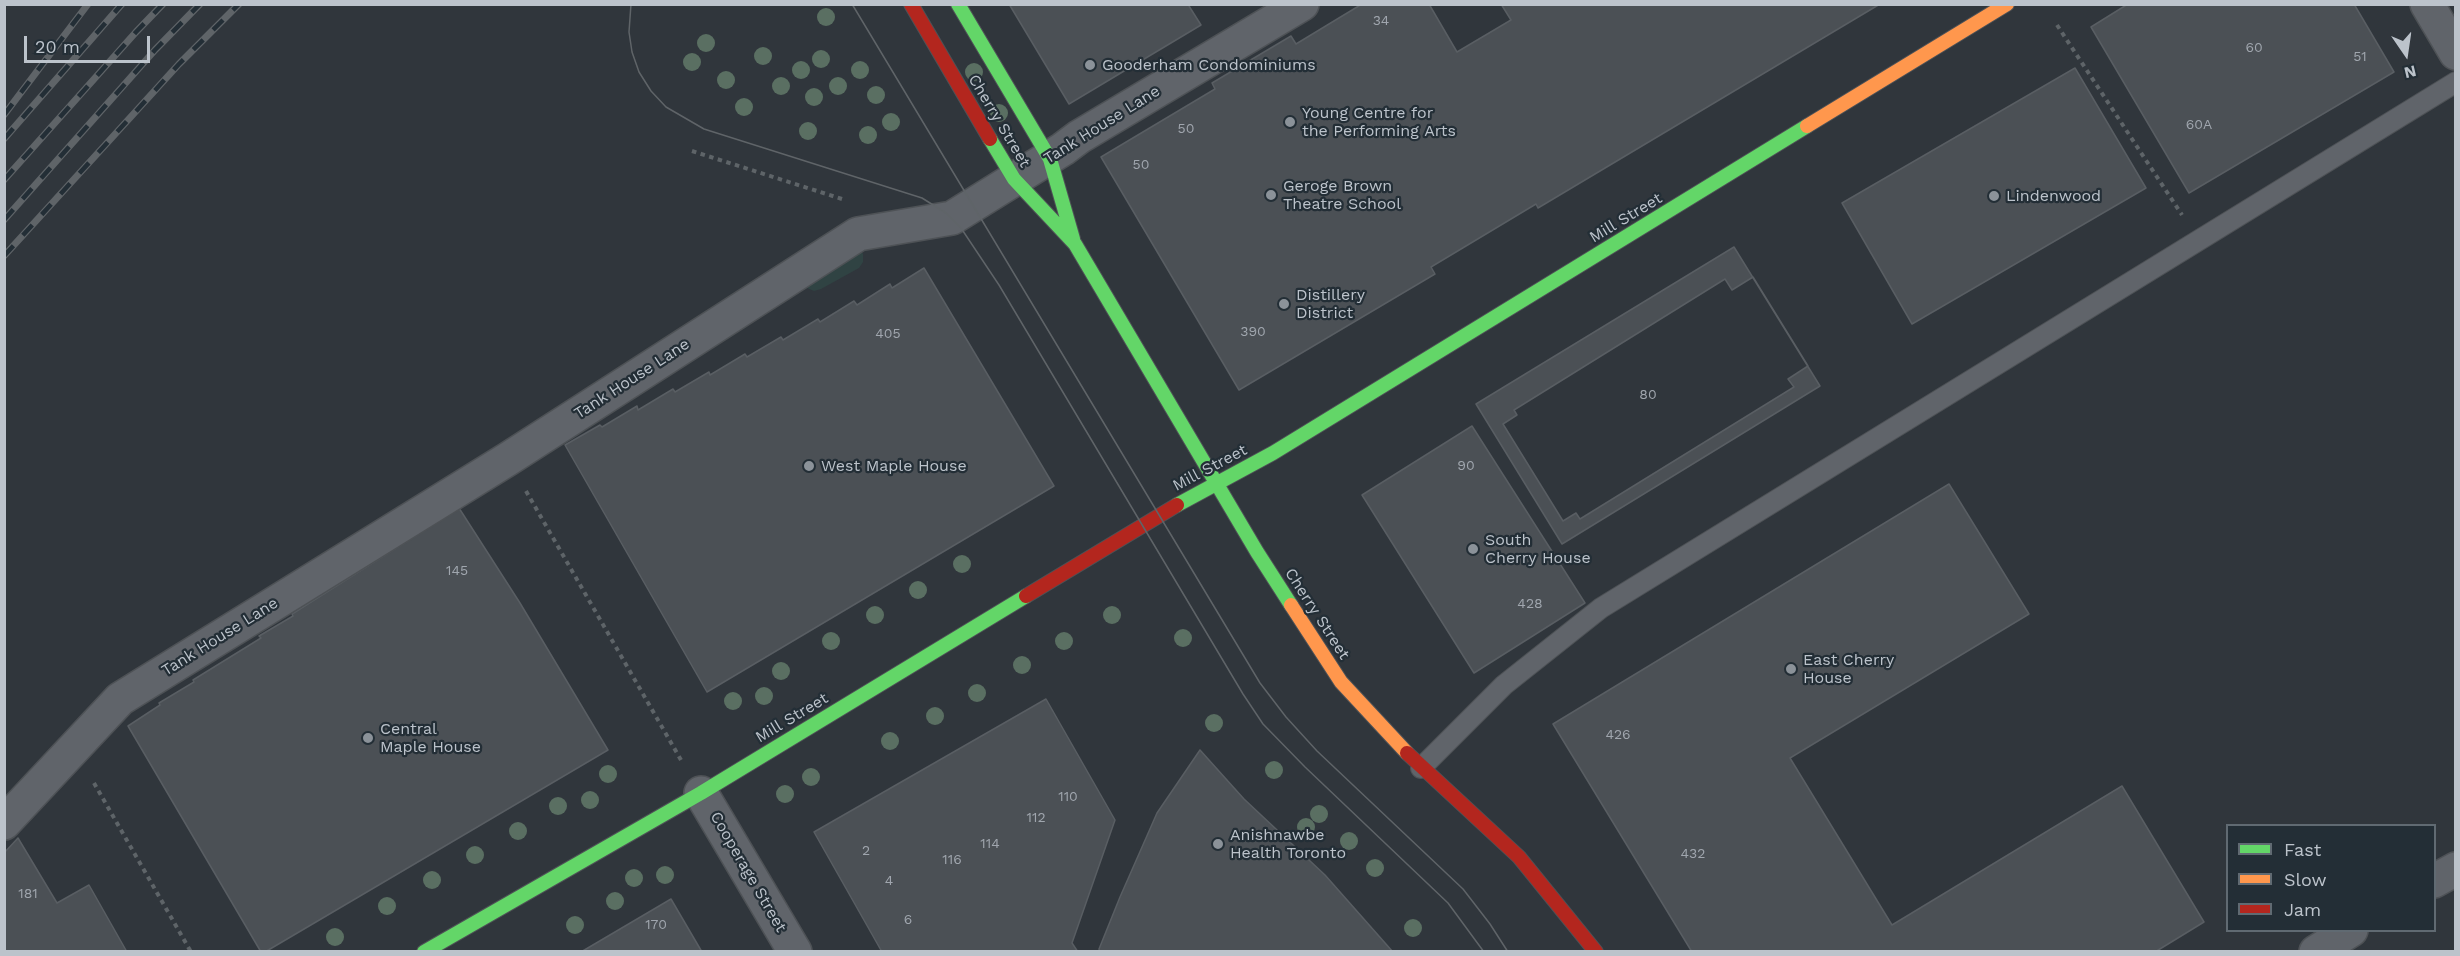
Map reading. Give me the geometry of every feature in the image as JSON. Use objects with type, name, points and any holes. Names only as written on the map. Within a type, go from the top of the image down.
[{"type":"street","name":"Cherry Street","points":[[911,4],[1014,179],[1075,244],[1257,552],[1341,682],[1422,768],[1519,857],[1596,951]]},
{"type":"street","name":"Cherry Street","points":[[958,4],[1050,158],[1075,244]]},
{"type":"street","name":"Tank House Lane","points":[[4,824],[120,699],[508,459],[858,234],[952,218],[1050,158],[1079,137],[1302,4]]},
{"type":"street","name":"Mill Street","points":[[424,951],[701,793],[1110,544],[1304,434],[2007,4]]},
{"type":"street","points":[[2427,4],[2456,54]]},
{"type":"street","name":"Cooperage Street","points":[[701,793],[795,951]]},
{"type":"street","points":[[2436,880],[2456,869]]},
{"type":"street","points":[[2316,951],[2348,932]]},
{"type":"lane","points":[[1422,768],[1504,685],[1601,608],[2456,82]]},
{"type":"path","points":[[2057,25],[2199,240]]},
{"type":"path","points":[[692,151],[844,199]]},
{"type":"path","points":[[508,459],[701,793]]},
{"type":"path","points":[[74,748],[191,951]]},
{"type":"shaded area","points":[[859,248],[863,254],[863,262],[859,268],[814,291],[802,282]]},
{"type":"building","name":"Gooderham Condominiums","points":[[1009,4],[1191,4],[1189,6],[1201,25],[1069,104]]},
{"type":"building","name":"Distillery District","points":[[1362,4],[1429,4],[1457,52],[1511,20],[1501,4],[1880,4],[1538,208],[1536,204],[1431,267],[1435,274],[1239,390],[1101,157],[1215,89],[1212,83],[1291,36],[1296,44]]},
{"type":"building","points":[[2128,4],[2354,4],[2394,72],[2189,193],[2091,27]]},
{"type":"building","name":"Lindenwood","points":[[2075,68],[2146,188],[1912,324],[1842,203]]},
{"type":"building","points":[[1734,247],[1820,386],[1562,544],[1476,404]]},
{"type":"building","name":"West Maple House","points":[[924,268],[1054,486],[707,692],[565,445],[637,406],[638,410],[673,389],[675,392],[709,372],[710,375],[745,354],[747,357],[781,337],[783,340],[818,319],[820,322],[854,301],[857,305],[890,284],[892,288]]},
{"type":"building","points":[[1753,277],[1808,366],[1788,379],[1794,387],[1580,519],[1576,513],[1563,521],[1503,424],[1517,415],[1514,410],[1725,279],[1732,290]]},
{"type":"building","name":"South Cherry House","points":[[1472,426],[1585,603],[1474,673],[1362,495]]},
{"type":"building","name":"East Cherry House","points":[[1949,484],[2029,614],[1790,758],[1892,925],[2122,786],[2204,922],[2155,952],[1692,952],[1553,724]]},
{"type":"building","name":"Central Maple House","points":[[459,508],[520,603],[608,750],[265,952],[261,952],[128,726],[160,705],[159,703],[194,682],[193,680],[261,638],[259,636],[293,616],[292,614]]},
{"type":"building","points":[[1046,699],[1115,820],[1072,943],[1078,952],[882,952],[814,832]]},
{"type":"building","name":"Anishnawbe Health Toronto","points":[[1200,750],[1244,799],[1325,875],[1393,952],[1100,952],[1099,949],[1120,897],[1157,813]]},
{"type":"building","points":[[18,838],[57,903],[89,885],[127,952],[4,952],[4,853]]},
{"type":"building","points":[[671,899],[702,952],[581,952]]},
{"type":"tram line","points":[[631,4],[629,32],[632,52],[639,72],[651,91],[666,107],[704,129],[922,198],[946,213],[961,228],[999,285],[1263,724],[1448,903],[1484,952]]},
{"type":"tram line","points":[[852,4],[1260,683],[1286,717],[1317,751],[1463,889],[1508,952]]},
{"type":"railway","points":[[4,115],[88,4]]},
{"type":"railway","points":[[4,139],[122,4]]},
{"type":"railway","points":[[4,180],[163,4]]},
{"type":"railway","points":[[4,220],[155,50],[200,4]]},
{"type":"railway","points":[[4,256],[179,64],[239,4]]},
{"type":"traffic: fast","points":[[958,4],[1050,159],[1073,239]]},
{"type":"traffic: fast","points":[[1177,505],[1273,453],[1807,126]]},
{"type":"traffic: fast","points":[[990,139],[1014,179],[1075,244],[1257,552],[1291,605]]},
{"type":"traffic: fast","points":[[424,952],[701,793],[1026,596]]},
{"type":"traffic: slow","points":[[1807,126],[2007,4]]},
{"type":"traffic: slow","points":[[1291,605],[1341,682],[1407,753]]},
{"type":"traffic: jam","points":[[911,4],[990,139]]},
{"type":"traffic: jam","points":[[1026,596],[1177,505]]},
{"type":"traffic: jam","points":[[1407,753],[1519,857],[1596,952]]},
{"type":"place","name":"Gooderham Condominiums","points":[[1090,65]]},
{"type":"place","name":"Young Centre for the Performing Arts","points":[[1290,122]]},
{"type":"place","name":"Geroge Brown Theatre School","points":[[1271,195]]},
{"type":"place","name":"Lindenwood","points":[[1994,196]]},
{"type":"place","name":"Distillery District","points":[[1284,304]]},
{"type":"place","name":"West Maple House","points":[[809,466]]},
{"type":"place","name":"South Cherry House","points":[[1473,549]]},
{"type":"place","name":"East Cherry House","points":[[1791,669]]},
{"type":"place","name":"Central Maple House","points":[[368,738]]},
{"type":"place","name":"Anishnawbe Health Toronto","points":[[1218,844]]}]
